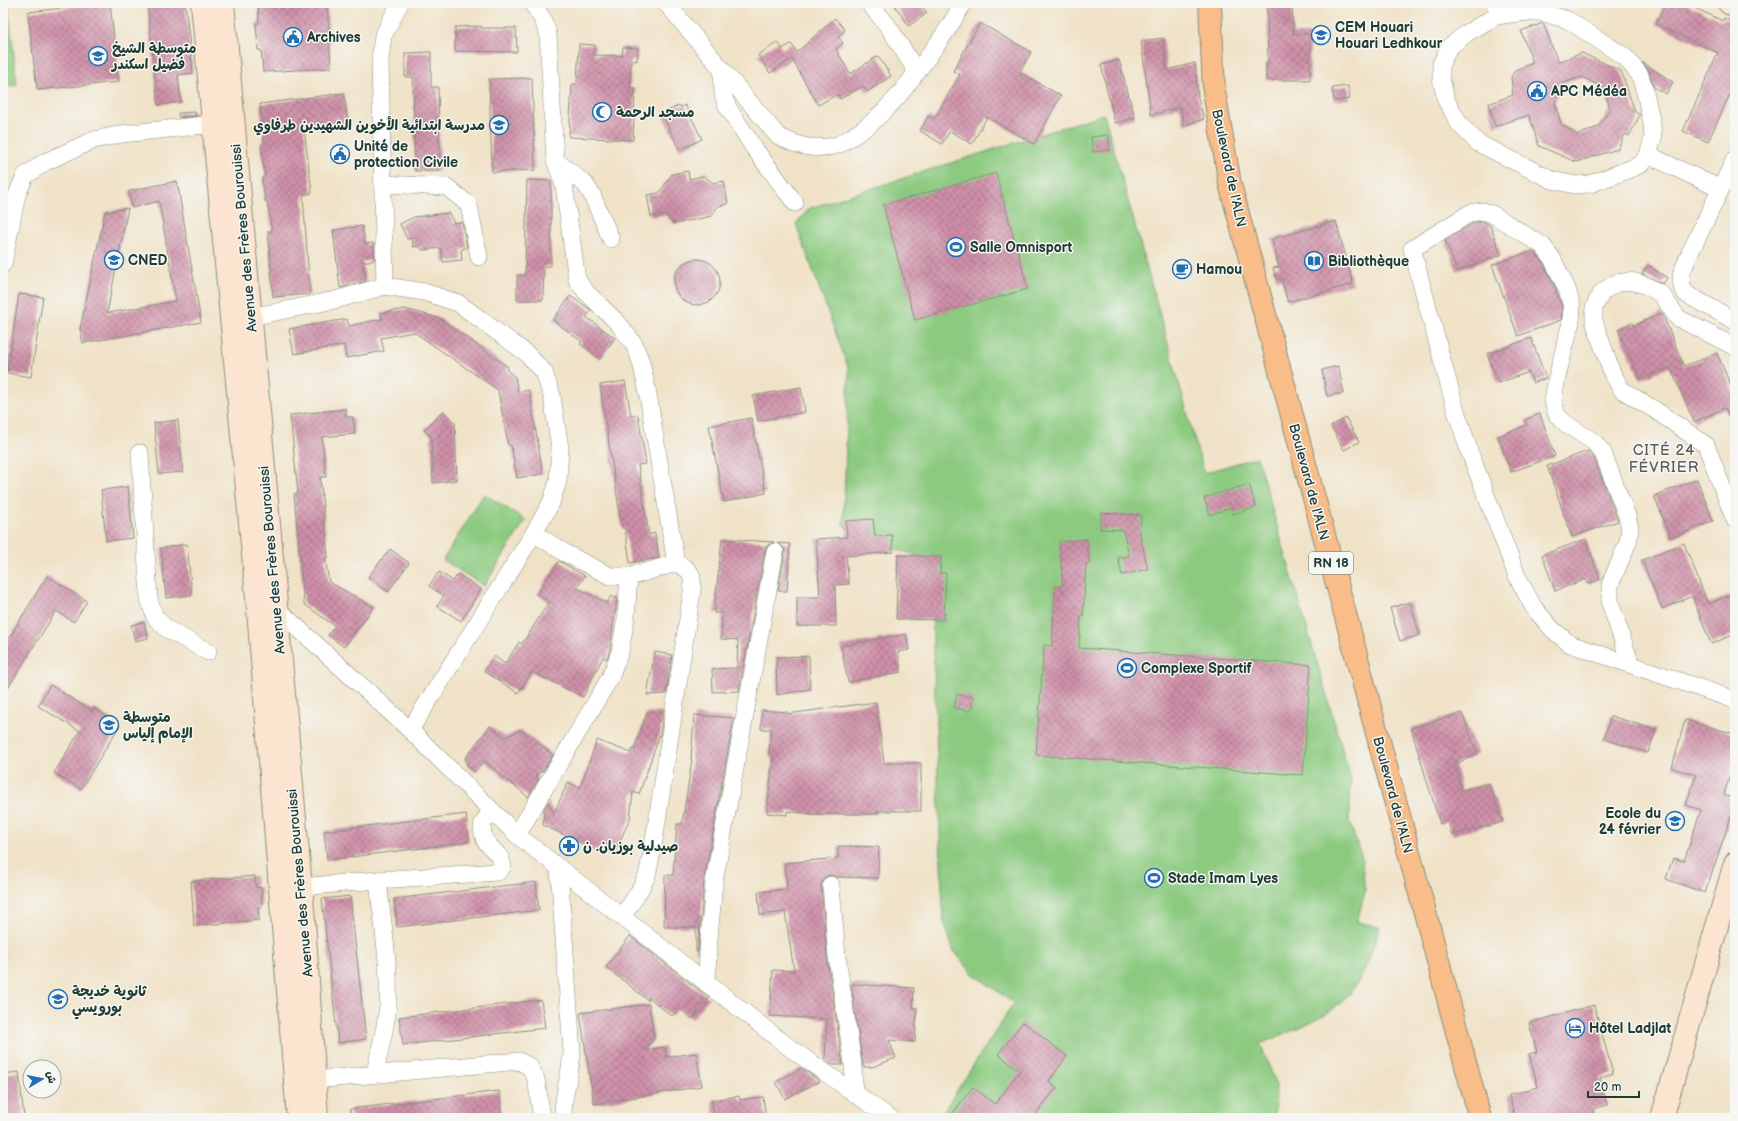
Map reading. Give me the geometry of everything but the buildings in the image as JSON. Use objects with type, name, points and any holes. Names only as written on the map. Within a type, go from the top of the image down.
[{"type":"main road","points":[[202,3],[224,122],[267,609],[298,1118]]},
{"type":"main road","name":"Avenue des Frères Bourouissi","points":[[223,3],[224,122],[251,317],[267,609],[302,887],[317,1118]]},
{"type":"main road","name":"Boulevard de l'ALN","points":[[1210,3],[1214,91],[1230,184],[1480,1118]]},
{"type":"main road","points":[[1729,3],[1735,6]]},
{"type":"main road","points":[[1662,1118],[1735,863]]},
{"type":"street","points":[[385,286],[380,60],[383,36],[400,3]]},
{"type":"street","points":[[532,3],[542,18],[548,33],[555,160],[564,185],[578,280],[587,293],[618,323],[634,344],[641,362],[647,389],[676,563]]},
{"type":"street","points":[[666,3],[778,136],[794,144],[816,148],[838,145],[862,130],[886,110],[917,72],[954,21],[963,3]]},
{"type":"street","points":[[869,3],[888,26],[917,72]]},
{"type":"street","points":[[1494,3],[1498,7],[1518,13]]},
{"type":"street","points":[[1541,12],[1568,20],[1625,57],[1640,75],[1652,124],[1653,138],[1648,155],[1641,164],[1630,169],[1590,184],[1575,185],[1552,180],[1478,143],[1460,125],[1446,100],[1441,78],[1441,64],[1449,47],[1467,33],[1496,16],[1541,12]]},
{"type":"street","points":[[722,71],[723,95],[727,106],[754,148],[795,203]]},
{"type":"street","points":[[3,264],[17,195],[25,176],[45,162],[94,140],[122,134],[224,122]]},
{"type":"street","points":[[1648,155],[1721,189]]},
{"type":"street","points":[[1735,159],[1688,257],[1681,275],[1682,287],[1686,294],[1735,321]]},
{"type":"street","points":[[555,160],[585,184],[592,195],[611,239]]},
{"type":"street","points":[[383,184],[447,187],[469,205],[479,257]]},
{"type":"street","points":[[1631,665],[1610,603],[1609,593],[1610,585],[1628,542],[1630,528],[1627,516],[1603,453],[1594,442],[1566,424],[1557,415],[1553,401],[1572,307],[1567,289],[1552,258],[1543,246],[1492,214],[1483,211],[1470,213],[1412,249],[1456,411],[1470,453],[1517,576],[1534,608],[1553,630],[1570,644],[1631,665],[1735,700]]},
{"type":"street","points":[[1735,347],[1678,318],[1661,294],[1645,285],[1631,281],[1616,283],[1602,292],[1594,307],[1594,321],[1612,373],[1622,390],[1656,410],[1706,445],[1735,520]]},
{"type":"street","points":[[251,317],[335,300],[385,286],[424,292],[458,303],[526,353],[544,372],[552,396],[560,448],[560,468],[558,481],[551,503],[534,533],[410,730]]},
{"type":"street","points":[[140,453],[149,599],[155,617],[167,629],[208,652]]},
{"type":"street","points":[[534,533],[565,553],[610,576],[630,576],[676,563],[687,568],[693,576],[692,592],[647,876],[622,917]]},
{"type":"street","points":[[707,984],[708,950],[714,882],[775,552]]},
{"type":"street","points":[[517,835],[610,678],[620,652],[626,618],[630,576]]},
{"type":"street","points":[[267,609],[410,730],[517,835],[790,1048],[890,1118]]},
{"type":"street","points":[[302,887],[498,872],[504,866],[500,857],[485,841],[483,834],[482,825],[491,810]]},
{"type":"street","points":[[559,868],[572,1052],[571,1070],[563,1106],[563,1118]]},
{"type":"street","points":[[375,1074],[385,1028],[388,1005],[378,880]]},
{"type":"street","points":[[831,885],[837,957],[853,1064],[854,1093]]},
{"type":"street","points":[[314,1080],[519,1061],[530,1067],[536,1080],[542,1118]]},
{"type":"green space","points":[[3,3],[8,3],[17,85],[3,87]]},
{"type":"green space","name":"Complexe Sportif","points":[[1104,114],[1204,473],[1257,457],[1351,779],[1349,821],[1361,855],[1365,891],[1357,922],[1380,927],[1363,973],[1348,996],[1329,1012],[1307,1024],[1260,1044],[1276,1083],[1274,1118],[939,1118],[1014,1003],[972,973],[953,950],[943,918],[930,558],[857,540],[843,524],[849,370],[796,224],[810,208]]},
{"type":"green space","points":[[484,494],[526,520],[484,586],[443,560]]},
{"type":"place","name":"CEM Houari Houari Ledhkour","points":[[1321,35]]},
{"type":"place","name":"Archives","points":[[293,37]]},
{"type":"place","name":"متوسطة الشيخ فضيل اسكندر","points":[[98,56]]},
{"type":"place","name":"APC Médéa","points":[[1537,91]]},
{"type":"place","name":"مسجد الرحمة","points":[[602,112]]},
{"type":"place","name":"مدرسة ابتدائية الأخوين الشهيدين طرفاوي","points":[[499,125]]},
{"type":"place","name":"Unité de protection Civile","points":[[340,154]]},
{"type":"place","name":"Salle Omnisport","points":[[956,247]]},
{"type":"place","name":"CNED","points":[[114,260]]},
{"type":"place","name":"Bibliothèque","points":[[1314,261]]},
{"type":"place","name":"Hamou","points":[[1182,269]]},
{"type":"place","name":"Complexe Sportif","points":[[1127,668]]},
{"type":"place","name":"متوسطة الإمام إلياس","points":[[109,725]]},
{"type":"place","name":"Ecole du 24 février","points":[[1675,821]]},
{"type":"place","name":"صيدلية بوزيان. ن","points":[[569,846]]},
{"type":"place","name":"Stade Imam Lyes","points":[[1154,878]]},
{"type":"place","name":"ثانوية خديجة بورويسي","points":[[58,999]]},
{"type":"place","name":"Hôtel Ladjlat","points":[[1575,1028]]},
{"type":"district","name":"CITÉ 24 FÉVRIER","points":[[1664,458]]}]
